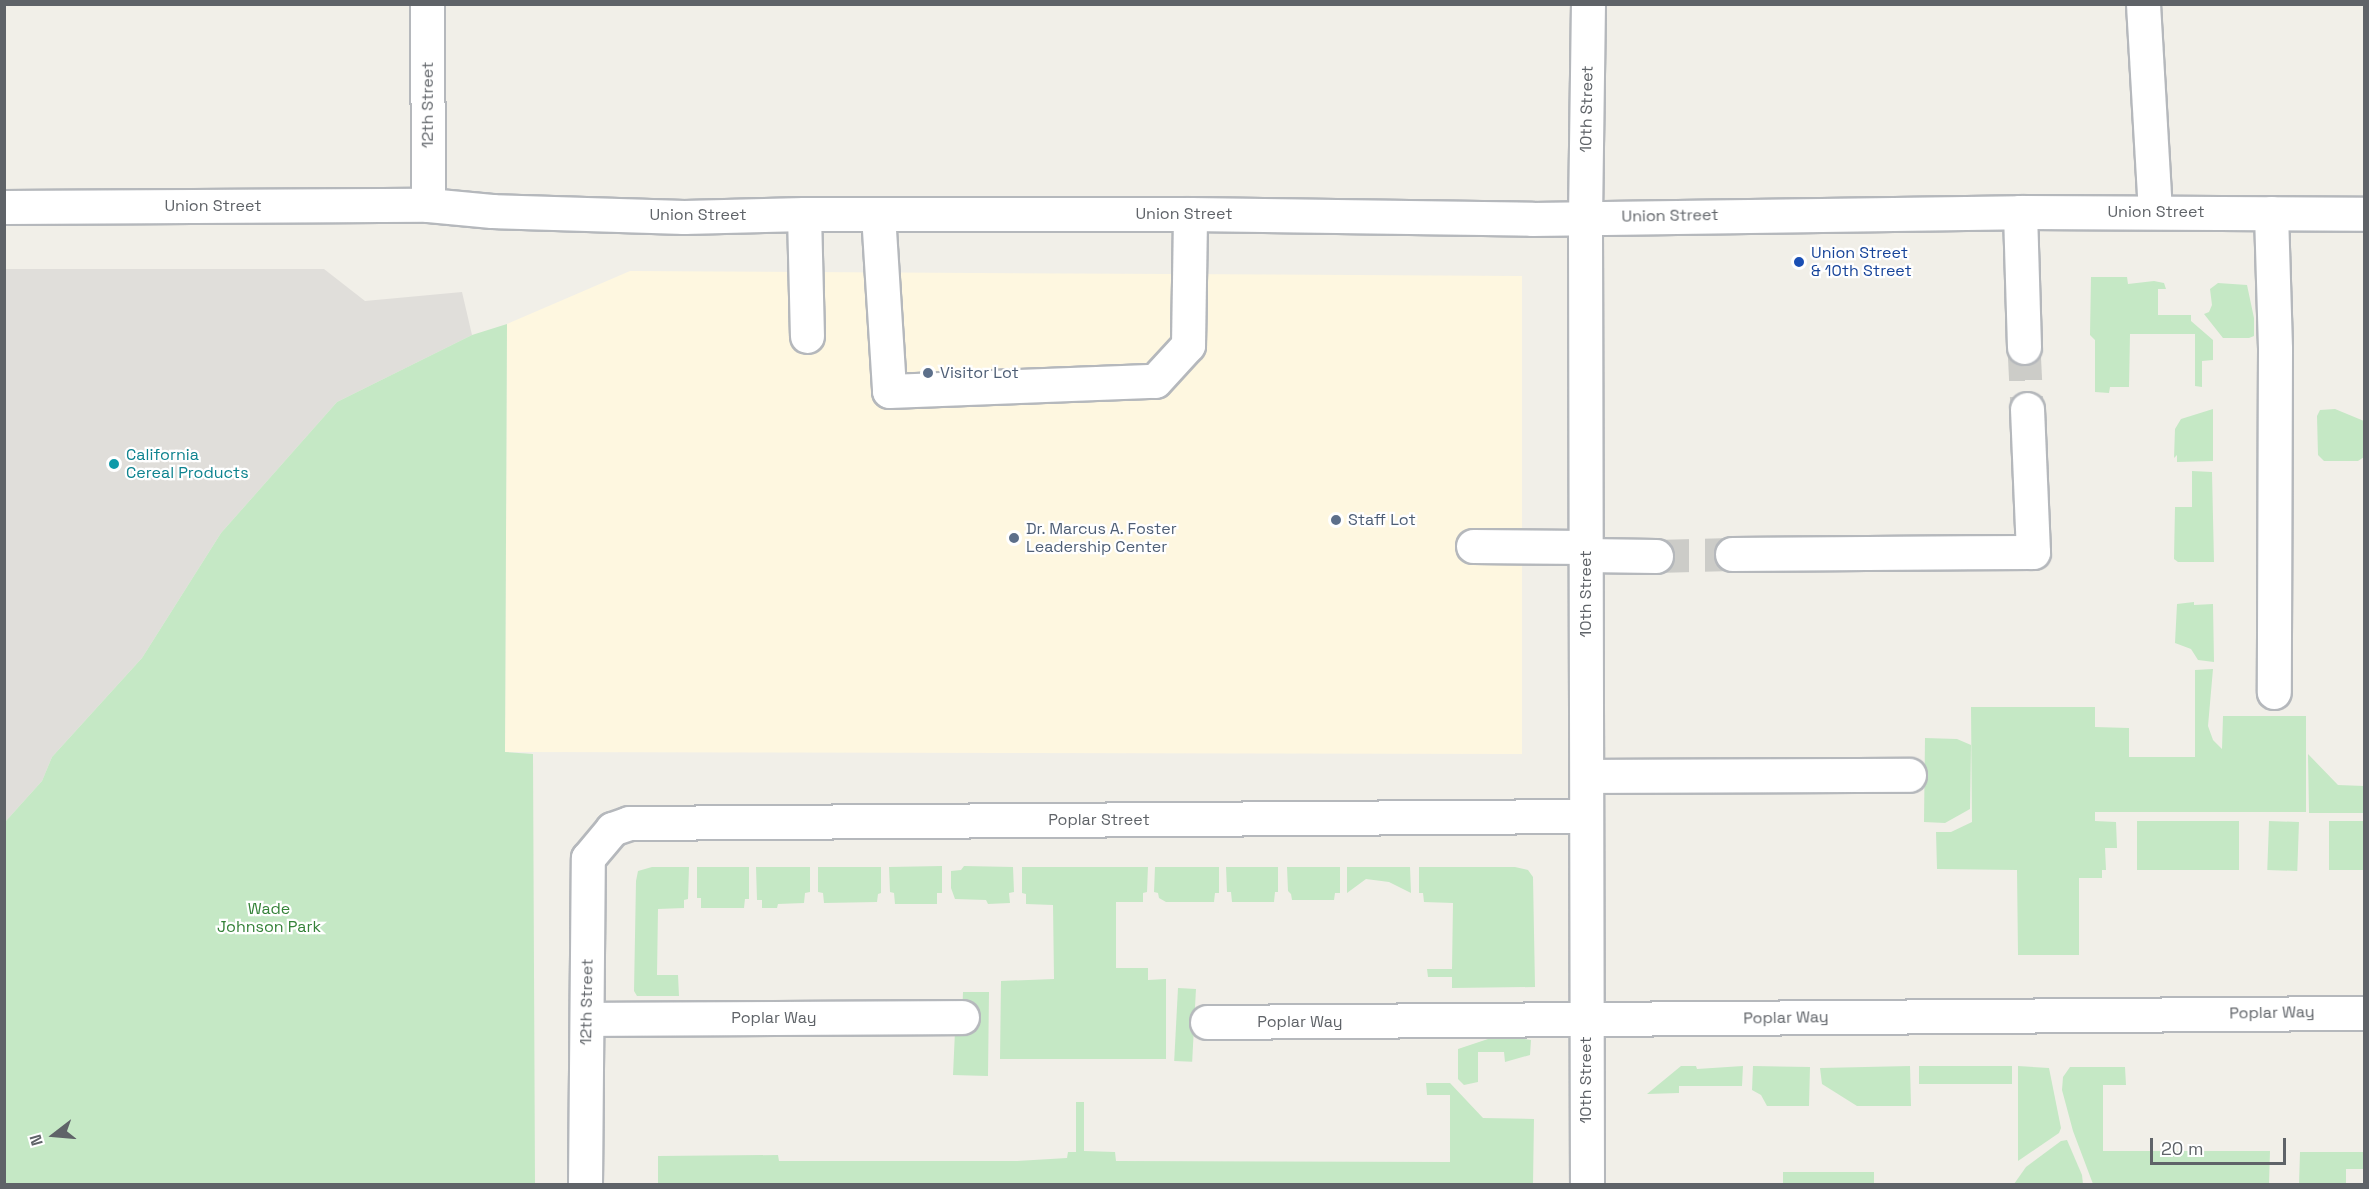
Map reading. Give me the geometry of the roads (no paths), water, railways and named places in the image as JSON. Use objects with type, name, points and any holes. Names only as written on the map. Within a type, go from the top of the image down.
[{"type":"street","name":"12th Street","points":[[427,4],[428,205]]},
{"type":"street","name":"10th Street","points":[[1587,1185],[1585,218],[1588,4]]},
{"type":"street","points":[[2143,4],[2155,212]]},
{"type":"street","name":"Union Street","points":[[4,207],[428,205],[492,211],[684,217],[804,214],[1190,214],[1585,218],[2020,212],[2364,214]]},
{"type":"street","points":[[2020,212],[2024,347]]},
{"type":"street","points":[[2271,213],[2275,349],[2274,692]]},
{"type":"street","points":[[804,214],[807,336]]},
{"type":"street","points":[[878,214],[889,391],[1155,381],[1188,345],[1190,214]]},
{"type":"street","points":[[1732,554],[2033,552],[2027,409]]},
{"type":"street","points":[[1473,546],[1656,556]]},
{"type":"street","points":[[1587,776],[1909,775]]},
{"type":"street","name":"Poplar Street","points":[[612,829],[629,823],[1586,816]]},
{"type":"street","name":"12th Street","points":[[585,1185],[588,858],[598,842],[612,829]]},
{"type":"street","name":"Poplar Way","points":[[1207,1022],[2364,1012]]},
{"type":"street","name":"Poplar Way","points":[[587,1019],[962,1017]]},
{"type":"tunnel","points":[[2024,347],[2027,409]]},
{"type":"tunnel","points":[[1656,556],[1732,554]]},
{"type":"place","name":"Union Street & 10th Street","points":[[1799,262]]},
{"type":"place","name":"Visitor Lot","points":[[928,373]]},
{"type":"place","name":"California Cereal Products","points":[[114,464]]},
{"type":"place","name":"Staff Lot","points":[[1336,520]]},
{"type":"place","name":"Dr. Marcus A. Foster Leadership Center","points":[[1014,538]]},
{"type":"park label","name":"Wade Johnson Park","points":[[269,918]]}]
